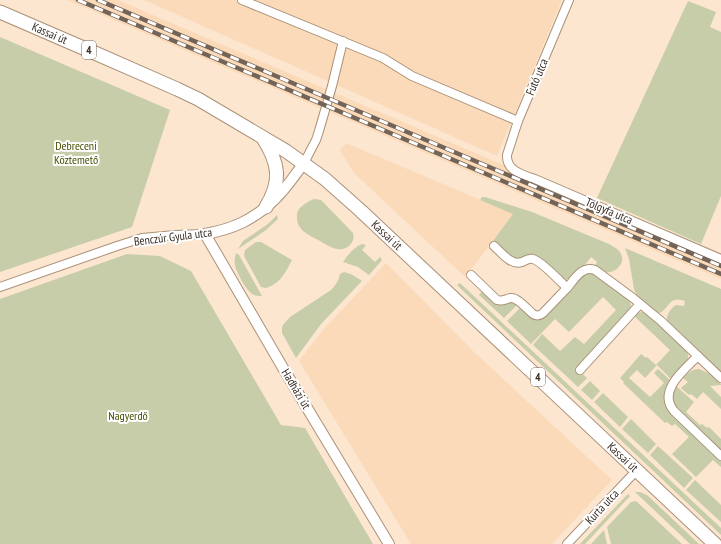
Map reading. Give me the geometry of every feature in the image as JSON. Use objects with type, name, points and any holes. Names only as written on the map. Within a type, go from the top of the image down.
[{"type":"main road","name":"Kassai út","points":[[0,12],[205,102],[261,135],[304,163],[325,179],[361,211],[715,544]]},
{"type":"main road","points":[[261,135],[276,164],[276,184],[266,207]]},
{"type":"street","points":[[242,0],[382,58],[412,76],[518,121]]},
{"type":"street","name":"Futó utca","points":[[507,155],[518,121],[569,0]]},
{"type":"street","points":[[304,163],[319,131],[343,41]]},
{"type":"street","name":"Tölgyfa utca","points":[[507,155],[508,164],[515,171],[721,259]]},
{"type":"street","name":"Benczúr Gyula utca","points":[[0,287],[142,238],[205,234],[234,227],[259,212],[274,200],[304,163]]},
{"type":"street","name":"Hadházi út","points":[[205,234],[283,368],[389,544]]},
{"type":"street","points":[[494,246],[514,263],[520,263],[531,258],[538,261],[567,288]]},
{"type":"street","points":[[471,275],[497,300],[502,301],[514,298],[536,316],[543,314],[583,271],[587,269],[597,271],[660,321],[721,378]]},
{"type":"street","points":[[580,370],[640,304]]},
{"type":"street","points":[[698,356],[672,384],[668,401],[674,411],[721,456]]},
{"type":"street","name":"Kurta utca","points":[[567,544],[637,470]]},
{"type":"shaded area","points":[[67,0],[118,0],[721,258],[721,279]]},
{"type":"shaded area","points":[[144,0],[562,0],[497,156]]},
{"type":"shaded area","points":[[346,143],[514,214],[465,277],[354,173],[340,150]]},
{"type":"shaded area","points":[[386,263],[473,351],[612,480],[552,544],[411,544],[299,361],[324,329]]},
{"type":"green space","points":[[688,1],[716,12],[710,27],[721,32],[721,196],[701,244],[597,198]]},
{"type":"green space","name":"Debreceni Köztemető","points":[[0,37],[170,110],[132,227],[0,272]]},
{"type":"green space","points":[[482,197],[532,212],[609,244],[620,252],[622,257],[621,264],[616,270],[606,272],[595,266],[597,262],[591,257],[575,275],[566,280],[562,279],[541,260],[512,259],[493,241],[513,214],[480,200]]},
{"type":"green space","points":[[315,199],[321,200],[353,233],[354,237],[350,246],[344,249],[330,247],[309,235],[299,226],[297,218],[298,210],[306,203]]},
{"type":"green space","points":[[277,215],[278,219],[266,230],[238,249],[243,241],[268,224]]},
{"type":"green space","points":[[256,242],[261,242],[292,260],[285,273],[279,280],[266,288],[261,287],[244,256],[245,250]]},
{"type":"green space","points":[[362,244],[366,245],[362,250],[375,262],[380,257],[382,260],[369,275],[358,267],[343,262],[354,249]]},
{"type":"green space","points":[[625,248],[721,289],[721,372],[667,321],[668,314],[672,308],[676,305],[684,306],[685,301],[672,301],[660,313],[637,296],[634,289],[629,259]]},
{"type":"green space","points":[[236,253],[239,255],[262,296],[255,296],[252,294],[242,281],[235,266]]},
{"type":"green space","name":"Nagyerdő","points":[[127,254],[160,256],[191,271],[281,425],[305,428],[373,544],[0,544],[0,299]]},
{"type":"green space","points":[[344,272],[351,274],[362,281],[321,324],[296,358],[282,333],[283,325],[290,317],[331,290],[337,283],[340,274]]},
{"type":"green space","points":[[585,273],[594,273],[628,298],[631,305],[631,310],[577,369],[587,378],[578,387],[533,345],[542,334],[560,351],[575,337],[584,344],[616,310],[603,297],[569,332],[555,319],[531,344],[507,321],[521,307],[532,317]]},
{"type":"green space","points":[[460,283],[721,528],[721,535],[457,285]]},
{"type":"green space","points":[[483,290],[495,301],[510,300],[518,304],[504,318],[479,295]]},
{"type":"green space","points":[[642,312],[685,350],[688,355],[688,359],[671,379],[657,365],[645,378],[637,370],[629,378],[650,397],[664,383],[654,373],[658,369],[670,380],[664,393],[668,410],[721,461],[721,467],[713,460],[696,477],[672,454],[689,437],[675,424],[672,426],[667,422],[665,423],[623,383],[624,382],[620,378],[641,354],[656,365],[670,350],[634,316]]},
{"type":"green space","points":[[699,369],[708,373],[721,384],[710,386],[721,397],[721,409],[703,392],[697,399],[691,394],[689,395],[681,388],[688,382],[683,378],[688,373]]},
{"type":"green space","points":[[590,381],[600,391],[592,400],[581,390]]},
{"type":"green space","points":[[676,386],[694,402],[686,412],[700,425],[702,424],[707,428],[709,427],[721,439],[721,450],[677,408],[672,397]]},
{"type":"green space","points":[[603,393],[628,417],[620,427],[594,402]]},
{"type":"green space","points":[[631,419],[656,444],[648,453],[622,429]]},
{"type":"green space","points":[[658,446],[693,478],[684,488],[650,455]]},
{"type":"green space","points":[[695,480],[721,505],[721,522],[686,490]]},
{"type":"green space","points":[[635,492],[640,492],[647,495],[699,544],[690,544]]},
{"type":"green space","points":[[628,494],[630,496],[585,544],[580,544]]},
{"type":"green space","points":[[636,501],[682,544],[611,544],[607,527],[631,502]]},
{"type":"green space","points":[[604,530],[607,544],[591,544]]},
{"type":"railway","points":[[78,0],[721,274]]},
{"type":"railway","points":[[98,0],[721,266]]}]
